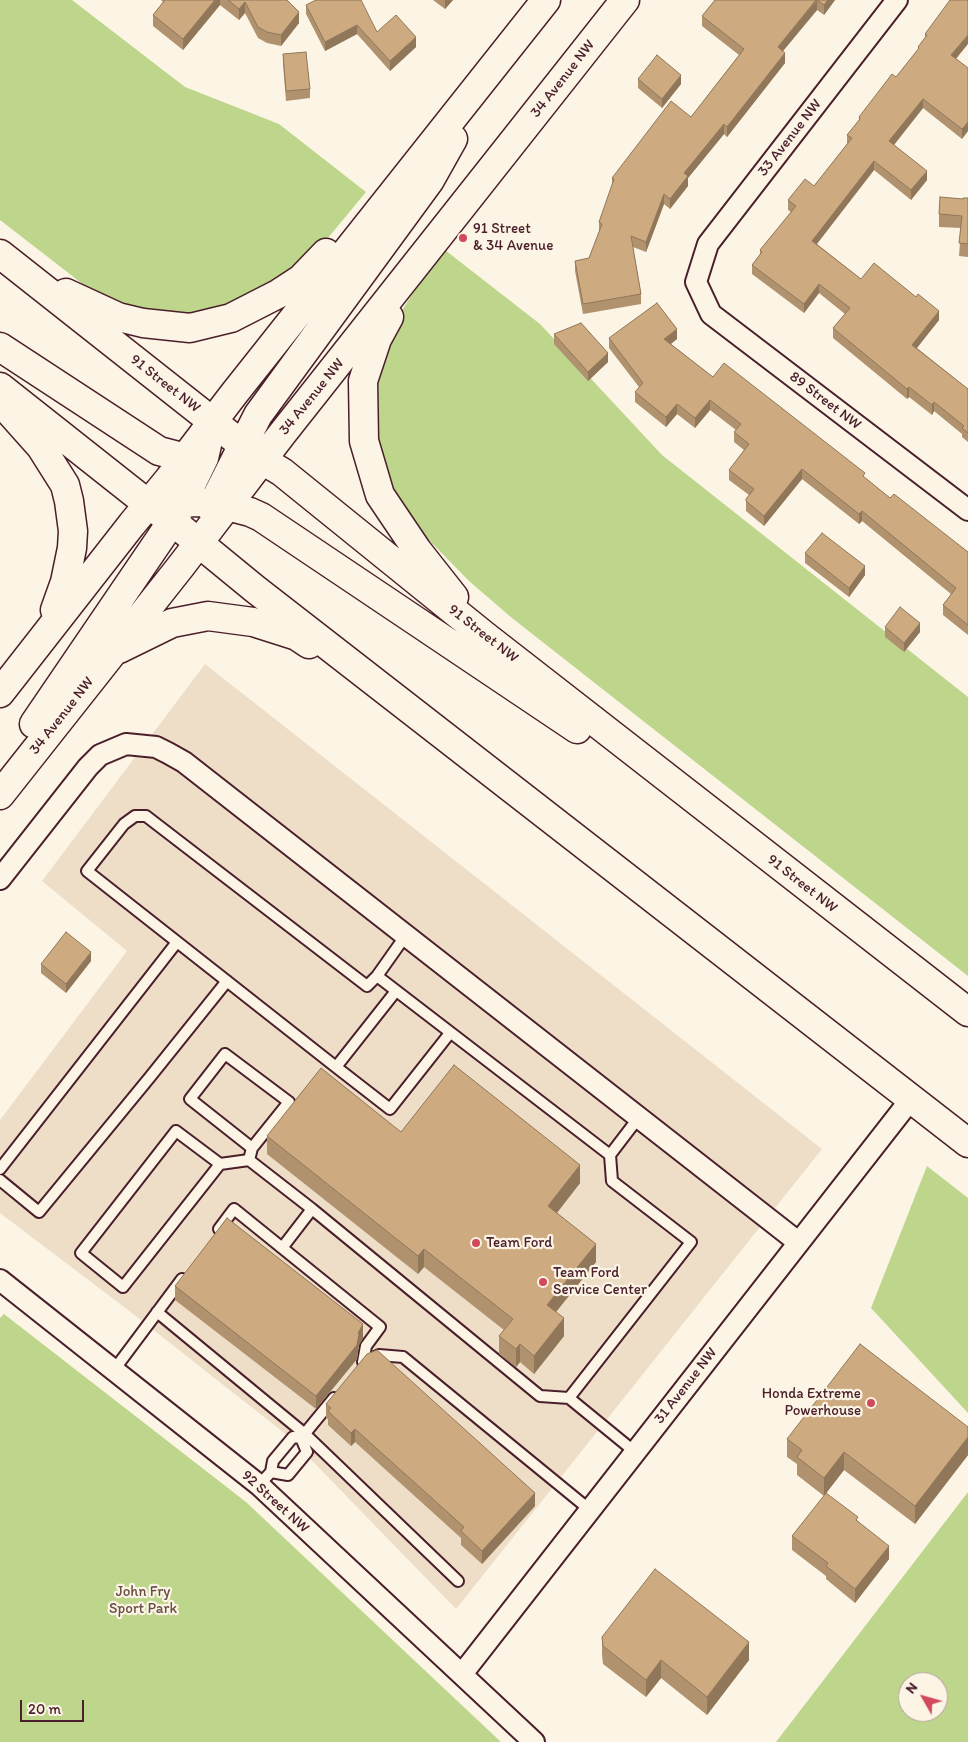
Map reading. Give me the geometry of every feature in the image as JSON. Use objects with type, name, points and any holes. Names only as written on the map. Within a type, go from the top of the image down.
[{"type":"main road","points":[[0,775],[178,512],[195,458],[213,422],[546,0]]},
{"type":"main road","name":"34 Avenue NW","points":[[0,795],[199,542],[246,454],[420,260],[625,0]]},
{"type":"main road","points":[[26,274],[118,317],[143,323],[190,328],[231,318],[278,294],[301,279],[344,234],[401,162],[496,64]]},
{"type":"main road","points":[[0,346],[160,451],[195,458],[246,454],[258,414],[430,180],[496,64]]},
{"type":"main road","name":"91 Street NW","points":[[0,254],[213,422],[246,454],[282,472],[485,636],[968,1012]]},
{"type":"main road","points":[[420,260],[377,339],[363,381],[364,441],[380,494],[417,550],[485,636]]},
{"type":"main road","points":[[0,388],[148,504],[178,512],[199,542],[255,589],[968,1143]]},
{"type":"main road","points":[[0,401],[41,447],[65,485],[69,501],[73,531],[70,564],[48,631]]},
{"type":"main road","points":[[0,693],[148,504],[195,458]]},
{"type":"main road","points":[[178,512],[199,502],[250,512],[261,517],[518,689],[802,884]]},
{"type":"main road","points":[[111,653],[172,623],[208,616],[253,622],[297,636],[406,706]]},
{"type":"street","name":"33 Avenue NW","points":[[696,282],[708,244],[897,0]]},
{"type":"street","name":"89 Street NW","points":[[696,282],[711,314],[968,510]]},
{"type":"street","points":[[0,879],[88,767],[100,756],[126,744],[156,747],[184,762],[798,1242]]},
{"type":"street","name":"31 Avenue NW","points":[[462,1674],[911,1099]]},
{"type":"street","name":"92 Street NW","points":[[0,1280],[114,1370],[265,1478],[462,1674],[534,1742]]},
{"type":"lane","points":[[406,936],[378,976],[367,986],[146,816],[135,816],[124,824],[87,871],[390,1109],[450,1033]]},
{"type":"lane","points":[[0,1169],[177,942]]},
{"type":"lane","points":[[378,976],[610,1155]]},
{"type":"lane","points":[[0,1180],[39,1212],[227,981]]},
{"type":"lane","points":[[336,1067],[396,991]]},
{"type":"lane","points":[[250,1160],[252,1148],[289,1102],[225,1054],[190,1099],[252,1148]]},
{"type":"lane","points":[[569,1398],[691,1242],[612,1181],[610,1155],[639,1118]]},
{"type":"lane","points":[[220,1164],[176,1130],[81,1253],[123,1287],[220,1164],[250,1160],[540,1396],[569,1398],[635,1452]]},
{"type":"lane","points":[[210,1241],[234,1209],[380,1327],[366,1346],[360,1366],[379,1356],[403,1357],[590,1510]]},
{"type":"lane","points":[[282,1248],[312,1209]]},
{"type":"lane","points":[[114,1370],[187,1273]]},
{"type":"lane","points":[[157,1312],[303,1436],[458,1582]]},
{"type":"lane","points":[[265,1478],[274,1462],[293,1437],[303,1436],[340,1391]]},
{"type":"lane","points":[[265,1478],[288,1475],[307,1452],[303,1436]]},
{"type":"shaded area","points":[[205,664],[822,1149],[456,1609],[288,1436],[132,1313],[0,1213],[0,1120],[127,951],[42,881]]},
{"type":"green space","points":[[0,0],[72,0],[185,87],[279,124],[366,192],[308,262],[208,316],[143,313],[93,292],[0,220]]},
{"type":"green space","points":[[445,250],[540,324],[662,455],[968,697],[968,976],[512,618],[469,581],[423,534],[401,503],[390,481],[378,447],[373,413],[379,369],[398,317],[416,288]]},
{"type":"green space","points":[[927,1166],[968,1198],[968,1413],[871,1308]]},
{"type":"green space","name":"John Fry Sport Park","points":[[4,1314],[246,1502],[501,1742],[0,1742],[0,1318]]},
{"type":"green space","points":[[968,1492],[968,1742],[776,1742]]},
{"type":"building","points":[[165,0],[215,0],[183,39],[153,15]]},
{"type":"building","points":[[228,0],[287,0],[299,12],[281,35],[267,32],[258,27],[245,2],[239,9]]},
{"type":"building","points":[[316,0],[361,0],[377,32],[396,15],[416,37],[390,61],[357,25],[325,42],[306,5]]},
{"type":"building","points":[[715,0],[816,0],[778,47],[785,53],[727,127],[724,124],[684,173],[688,176],[670,199],[664,194],[646,242],[631,236],[641,294],[583,304],[575,261],[589,258],[602,224],[599,222],[614,179],[612,178],[671,101],[691,117],[744,49],[702,16]]},
{"type":"building","points":[[817,0],[828,0],[824,5]]},
{"type":"building","points":[[950,0],[968,0],[968,35],[951,55],[968,68],[968,122],[962,129],[923,99],[889,141],[927,171],[911,190],[874,161],[812,241],[861,279],[874,263],[916,297],[918,294],[939,311],[912,345],[968,389],[968,433],[962,428],[964,426],[934,402],[932,405],[909,387],[907,389],[833,328],[850,308],[819,284],[804,304],[752,265],[762,252],[760,250],[796,206],[788,200],[805,179],[814,186],[852,138],[847,135],[860,119],[859,117],[892,74],[896,77],[919,48],[927,35],[925,34]]},
{"type":"building","points":[[306,52],[310,89],[286,91],[283,54]]},
{"type":"building","points":[[657,55],[681,75],[662,99],[638,79]]},
{"type":"building","points":[[940,197],[968,198],[968,244],[959,243],[962,216],[939,214]]},
{"type":"building","points":[[657,303],[677,329],[664,339],[713,377],[724,363],[865,473],[863,476],[890,498],[894,494],[968,552],[968,625],[943,605],[956,588],[862,511],[859,514],[802,469],[764,516],[746,501],[754,489],[729,470],[749,444],[734,432],[741,424],[710,400],[695,418],[677,404],[666,417],[635,392],[643,383],[609,338]]},
{"type":"building","points":[[581,323],[608,353],[588,372],[554,334]]},
{"type":"building","points":[[822,533],[865,566],[849,588],[805,553]]},
{"type":"building","points":[[900,607],[920,623],[904,643],[885,627]]},
{"type":"building","points":[[66,932],[91,952],[66,984],[41,964]]},
{"type":"building","name":"Team Ford","points":[[454,1065],[580,1165],[548,1206],[596,1244],[547,1305],[564,1318],[534,1356],[520,1344],[516,1349],[499,1336],[513,1319],[424,1249],[418,1256],[267,1136],[321,1068],[401,1132]]},
{"type":"building","points":[[227,1218],[363,1324],[358,1333],[357,1345],[316,1396],[175,1286]]},
{"type":"building","name":"Honda Extreme Powerhouse","points":[[860,1344],[968,1427],[968,1437],[915,1506],[844,1452],[824,1478],[797,1457],[802,1450],[787,1439]]},
{"type":"building","points":[[377,1350],[535,1493],[482,1551],[461,1531],[464,1527],[355,1429],[351,1433],[328,1411],[331,1408],[326,1404],[367,1354]]},
{"type":"building","points":[[826,1493],[858,1517],[856,1520],[889,1546],[855,1589],[826,1566],[828,1563],[792,1536]]},
{"type":"building","points":[[655,1569],[749,1642],[707,1697],[661,1660],[646,1680],[603,1646],[602,1637]]},
{"type":"place","name":"91 Street & 34 Avenue","points":[[463,238]]},
{"type":"place","name":"Team Ford","points":[[476,1243]]},
{"type":"place","name":"Team Ford Service Center","points":[[543,1282]]},
{"type":"place","name":"Honda Extreme Powerhouse","points":[[871,1403]]}]
